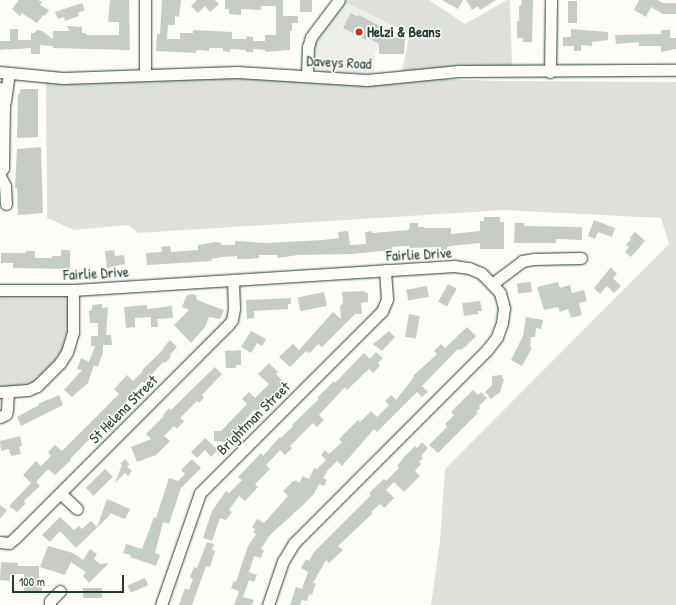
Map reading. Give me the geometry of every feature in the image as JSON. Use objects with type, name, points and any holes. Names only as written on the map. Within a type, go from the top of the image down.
[{"type":"street","points":[[145,0],[145,75]]},
{"type":"street","points":[[307,75],[308,47],[311,37],[338,0]]},
{"type":"street","points":[[550,72],[551,0]]},
{"type":"street","name":"Daveys Road","points":[[5,72],[63,78],[237,72],[307,75],[367,80],[459,71],[550,72],[676,70]]},
{"type":"street","points":[[0,172],[3,168],[5,72]]},
{"type":"street","points":[[0,88],[4,106]]},
{"type":"street","points":[[0,176],[6,186],[6,204]]},
{"type":"street","points":[[492,284],[522,260],[533,258],[581,258]]},
{"type":"street","name":"Fairlie Drive","points":[[0,290],[73,290],[454,266],[469,268],[481,273],[500,293],[504,308],[502,323],[497,337],[487,350],[294,543],[283,560],[268,605]]},
{"type":"street","name":"Brightman Street","points":[[161,605],[200,493],[382,311],[387,299],[385,270]]},
{"type":"street","name":"St Helena Street","points":[[2,542],[9,543],[15,538],[228,325],[232,320],[234,309],[233,280]]},
{"type":"street","points":[[0,417],[6,414],[7,410],[4,392],[28,390],[37,386],[55,368],[67,352],[73,332],[73,290]]},
{"type":"street","points":[[60,493],[77,509]]},
{"type":"street","points":[[50,605],[50,601],[60,591]]},
{"type":"shaded area","points":[[346,0],[429,0],[465,24],[507,0],[510,0],[512,65],[402,71],[410,34],[345,2]]},
{"type":"shaded area","points":[[345,2],[395,27],[375,53],[374,73],[326,73],[318,70],[314,64],[313,47],[319,34]]},
{"type":"shaded area","points":[[232,72],[499,81],[676,82],[676,605],[431,605],[440,542],[445,469],[669,244],[661,218],[504,210],[138,233],[128,225],[74,230],[47,218],[46,81]]},
{"type":"shaded area","points":[[0,290],[73,290],[71,342],[37,386],[0,392]]},
{"type":"building","points":[[19,0],[38,0],[42,2],[40,5],[49,10],[37,23],[22,13],[20,16],[12,9]]},
{"type":"building","points":[[110,0],[129,0],[130,50],[53,48],[53,46],[40,45],[40,54],[31,54],[31,48],[0,50],[0,41],[10,41],[10,29],[18,29],[18,40],[31,40],[31,33],[34,33],[37,30],[42,31],[53,39],[53,31],[69,31],[67,26],[82,27],[82,33],[86,33],[86,35],[119,35],[119,22],[108,22]]},
{"type":"building","points":[[162,0],[181,0],[179,17],[175,16],[175,25],[168,25],[167,39],[180,39],[180,33],[193,33],[193,30],[232,32],[232,39],[246,39],[247,36],[253,37],[253,41],[265,41],[265,35],[276,35],[276,6],[261,6],[261,10],[241,9],[241,15],[229,14],[229,9],[225,9],[225,0],[283,0],[283,16],[298,16],[298,23],[292,23],[292,31],[290,31],[290,50],[265,52],[265,50],[253,49],[253,52],[246,52],[246,50],[230,49],[230,52],[223,51],[223,48],[209,48],[209,51],[199,50],[196,51],[196,53],[156,51],[157,34],[160,34]]},
{"type":"building","points":[[197,0],[215,0],[219,4],[210,12],[205,6],[198,13],[191,6]]},
{"type":"building","points":[[300,0],[312,0],[312,12],[300,12]]},
{"type":"building","points":[[442,0],[463,0],[458,9]]},
{"type":"building","points":[[466,0],[496,0],[480,10],[478,6],[472,10]]},
{"type":"building","points":[[522,0],[533,0],[532,42],[523,42],[523,38],[517,38],[517,21],[519,21],[519,6],[521,6]]},
{"type":"building","points":[[639,0],[657,0],[663,3],[676,3],[676,14],[663,14],[651,7],[646,17],[634,10]]},
{"type":"building","points":[[568,1],[577,1],[577,23],[568,23]]},
{"type":"building","points":[[82,3],[85,10],[78,13],[79,16],[65,21],[64,17],[58,19],[55,12]]},
{"type":"building","points":[[351,13],[358,17],[359,15],[385,29],[381,37],[405,38],[404,54],[379,54],[379,44],[367,37],[366,40],[343,28]]},
{"type":"building","points":[[571,29],[608,32],[608,40],[592,42],[592,46],[581,45],[581,51],[574,51],[574,46],[563,46],[563,37],[571,37]]},
{"type":"building","points":[[661,30],[670,30],[670,38],[676,38],[676,49],[661,52],[661,46],[639,46],[639,42],[616,44],[615,35],[661,34]]},
{"type":"building","points":[[20,89],[38,89],[38,137],[17,138],[18,94],[20,94]]},
{"type":"building","points":[[41,147],[43,213],[18,215],[17,188],[15,188],[17,149]]},
{"type":"building","points":[[484,217],[500,217],[500,222],[504,222],[504,249],[480,249],[480,243],[451,246],[447,247],[447,251],[441,251],[441,247],[410,248],[410,246],[404,246],[392,247],[392,250],[352,254],[298,255],[278,258],[277,255],[259,255],[259,258],[250,259],[237,259],[237,256],[211,259],[212,261],[147,265],[146,253],[162,252],[161,247],[170,246],[171,252],[198,250],[198,245],[215,242],[221,243],[221,245],[235,245],[235,241],[267,243],[323,240],[339,238],[338,232],[348,231],[350,245],[366,244],[365,232],[372,231],[372,233],[409,230],[410,223],[418,223],[418,227],[425,228],[451,228],[451,234],[480,231],[480,221],[484,221]]},
{"type":"building","points":[[594,220],[615,228],[612,237],[598,232],[595,239],[588,236]]},
{"type":"building","points":[[515,223],[524,223],[524,226],[582,227],[582,240],[556,239],[556,243],[514,243]]},
{"type":"building","points":[[635,232],[645,241],[631,257],[625,252],[629,247],[626,245]]},
{"type":"building","points":[[61,250],[70,250],[70,269],[13,268],[13,263],[1,263],[1,253],[26,253],[26,251],[35,251],[35,258],[52,258],[52,256],[61,256]]},
{"type":"building","points":[[114,250],[115,256],[124,255],[125,264],[107,268],[105,251]]},
{"type":"building","points":[[611,267],[617,274],[613,278],[621,286],[614,293],[607,286],[600,294],[594,288]]},
{"type":"building","points":[[531,282],[532,292],[518,293],[517,283]]},
{"type":"building","points":[[558,282],[560,288],[570,285],[572,293],[584,290],[587,301],[579,303],[582,315],[571,318],[568,309],[560,312],[558,307],[544,310],[537,287]]},
{"type":"building","points":[[448,284],[457,289],[447,306],[438,301]]},
{"type":"building","points":[[427,286],[429,297],[408,300],[406,290]]},
{"type":"building","points":[[365,291],[365,293],[368,293],[368,302],[361,303],[362,314],[355,314],[322,347],[318,344],[311,352],[308,353],[306,351],[290,367],[279,357],[293,344],[299,350],[333,312],[341,319],[340,306],[343,303],[342,292]]},
{"type":"building","points":[[324,292],[327,306],[301,311],[298,298]]},
{"type":"building","points":[[187,295],[196,295],[197,300],[224,310],[220,319],[209,317],[205,327],[191,343],[174,325],[189,310],[182,307]]},
{"type":"building","points":[[291,298],[291,304],[288,304],[288,309],[254,311],[254,318],[247,319],[246,300]]},
{"type":"building","points":[[480,301],[482,311],[478,311],[478,314],[464,316],[462,303]]},
{"type":"building","points":[[102,304],[102,308],[108,307],[106,335],[111,335],[112,345],[103,345],[103,352],[98,367],[94,365],[88,383],[72,397],[64,390],[82,370],[77,369],[81,358],[89,362],[95,346],[91,346],[91,336],[98,336],[98,323],[90,323],[89,311],[92,310],[92,305]]},
{"type":"building","points":[[147,305],[147,309],[172,306],[173,318],[157,319],[158,327],[151,327],[151,317],[135,318],[135,327],[126,328],[124,307]]},
{"type":"building","points":[[409,314],[420,316],[416,339],[405,337]]},
{"type":"building","points":[[526,317],[543,320],[541,329],[536,328],[535,337],[531,337],[530,347],[532,348],[522,366],[511,360],[523,336]]},
{"type":"building","points":[[467,327],[476,336],[465,347],[460,350],[458,349],[422,386],[428,392],[422,397],[417,392],[377,432],[374,429],[342,466],[337,461],[328,470],[323,478],[327,480],[324,486],[319,484],[314,494],[270,535],[261,549],[264,550],[261,558],[254,556],[249,572],[257,575],[254,582],[249,580],[243,597],[254,600],[252,605],[234,605],[239,591],[231,588],[234,581],[236,582],[248,546],[256,534],[253,532],[255,529],[252,527],[257,519],[264,523],[288,496],[283,491],[293,481],[294,482],[296,480],[299,483],[303,476],[309,479],[314,468],[317,469],[326,460],[321,455],[325,450],[329,454],[342,442],[339,439],[358,420],[360,422],[371,411],[377,417],[389,405],[385,401],[391,395],[396,400],[414,377],[413,376],[437,354],[434,351],[441,344],[445,348]]},
{"type":"building","points":[[251,331],[266,339],[262,346],[257,343],[251,353],[241,347]]},
{"type":"building","points":[[389,331],[395,337],[382,351],[373,344]]},
{"type":"building","points":[[170,340],[177,347],[170,355],[171,357],[165,363],[163,362],[144,383],[142,382],[130,395],[132,396],[55,475],[48,469],[36,482],[40,486],[24,501],[26,503],[17,512],[9,506],[31,483],[23,475],[36,461],[41,466],[51,456],[48,452],[55,445],[62,451],[119,394],[114,389],[127,375],[133,381],[164,349],[163,348]]},
{"type":"building","points":[[241,350],[241,365],[236,365],[236,368],[226,368],[225,351]]},
{"type":"building","points":[[376,352],[383,358],[378,363],[380,366],[373,373],[369,369],[347,390],[345,387],[319,415],[324,420],[317,427],[313,423],[290,446],[292,448],[285,455],[280,450],[266,465],[270,469],[255,484],[258,487],[245,501],[239,496],[229,510],[232,512],[226,520],[220,518],[212,541],[203,538],[212,511],[226,491],[229,493],[242,480],[238,477],[261,453],[263,456],[319,399],[317,398],[334,381],[335,383],[364,353],[370,359]]},
{"type":"building","points":[[269,363],[278,372],[276,374],[285,383],[256,412],[254,410],[226,442],[214,441],[214,431],[221,431],[247,404],[242,399],[249,392],[255,398],[269,384],[258,374]]},
{"type":"building","points":[[215,367],[222,374],[202,395],[204,398],[199,403],[197,401],[180,418],[184,421],[177,429],[174,426],[164,436],[170,441],[156,455],[137,462],[131,447],[151,439],[146,434],[164,416],[163,415],[169,408],[171,410]]},
{"type":"building","points":[[502,375],[502,379],[504,379],[500,392],[491,399],[485,392],[492,385],[492,376]]},
{"type":"building","points":[[473,390],[478,395],[481,392],[487,398],[479,406],[480,408],[476,412],[478,413],[438,453],[429,445],[447,427],[445,424],[454,415],[451,412]]},
{"type":"building","points":[[59,395],[63,405],[21,426],[17,417],[39,405],[38,404]]},
{"type":"building","points":[[20,436],[22,446],[19,447],[21,454],[11,456],[9,449],[1,451],[0,441]]},
{"type":"building","points":[[205,438],[218,450],[211,457],[205,450],[197,458],[191,452]]},
{"type":"building","points":[[422,442],[428,448],[421,456],[423,458],[419,462],[421,464],[415,471],[420,476],[404,492],[394,482],[386,490],[394,498],[384,508],[380,504],[371,512],[373,513],[338,546],[343,550],[329,563],[326,560],[313,583],[316,583],[312,595],[309,594],[307,601],[302,600],[300,605],[290,605],[296,587],[302,589],[308,572],[301,568],[306,559],[309,561],[314,552],[371,495],[369,493],[384,479],[386,481],[399,468],[397,466],[405,456],[415,446],[417,448]]},
{"type":"building","points":[[125,459],[130,465],[127,466],[132,471],[128,476],[125,473],[115,483],[122,465],[120,464]]},
{"type":"building","points":[[192,459],[201,468],[181,488],[169,524],[163,522],[155,553],[160,555],[156,566],[123,553],[126,544],[142,549],[154,517],[156,518],[169,478],[178,481],[185,474],[181,470]]},
{"type":"building","points":[[105,469],[113,477],[94,496],[86,488]]},
{"type":"building","points":[[107,499],[130,509],[125,519],[110,513],[109,516],[76,548],[60,531],[50,542],[42,535],[60,517],[74,530],[79,526],[82,529],[91,521],[97,527]]},
{"type":"building","points":[[0,505],[7,510],[0,519]]},
{"type":"building","points":[[207,542],[214,544],[212,550],[215,551],[210,567],[206,566],[192,605],[179,605],[185,588],[189,590],[193,579],[190,577],[194,567],[197,568]]},
{"type":"building","points":[[48,546],[73,553],[83,560],[90,549],[97,554],[94,559],[100,564],[109,563],[89,583],[83,576],[86,572],[71,562],[65,575],[40,567]]},
{"type":"building","points":[[1,562],[18,563],[18,566],[39,566],[39,583],[42,583],[42,592],[24,592],[24,574],[10,574],[10,581],[0,580]]},
{"type":"building","points":[[145,578],[148,585],[131,593],[128,585]]},
{"type":"building","points":[[83,588],[102,588],[102,598],[83,598]]},
{"type":"place","name":"Helzi & Beans","points":[[359,32]]}]
